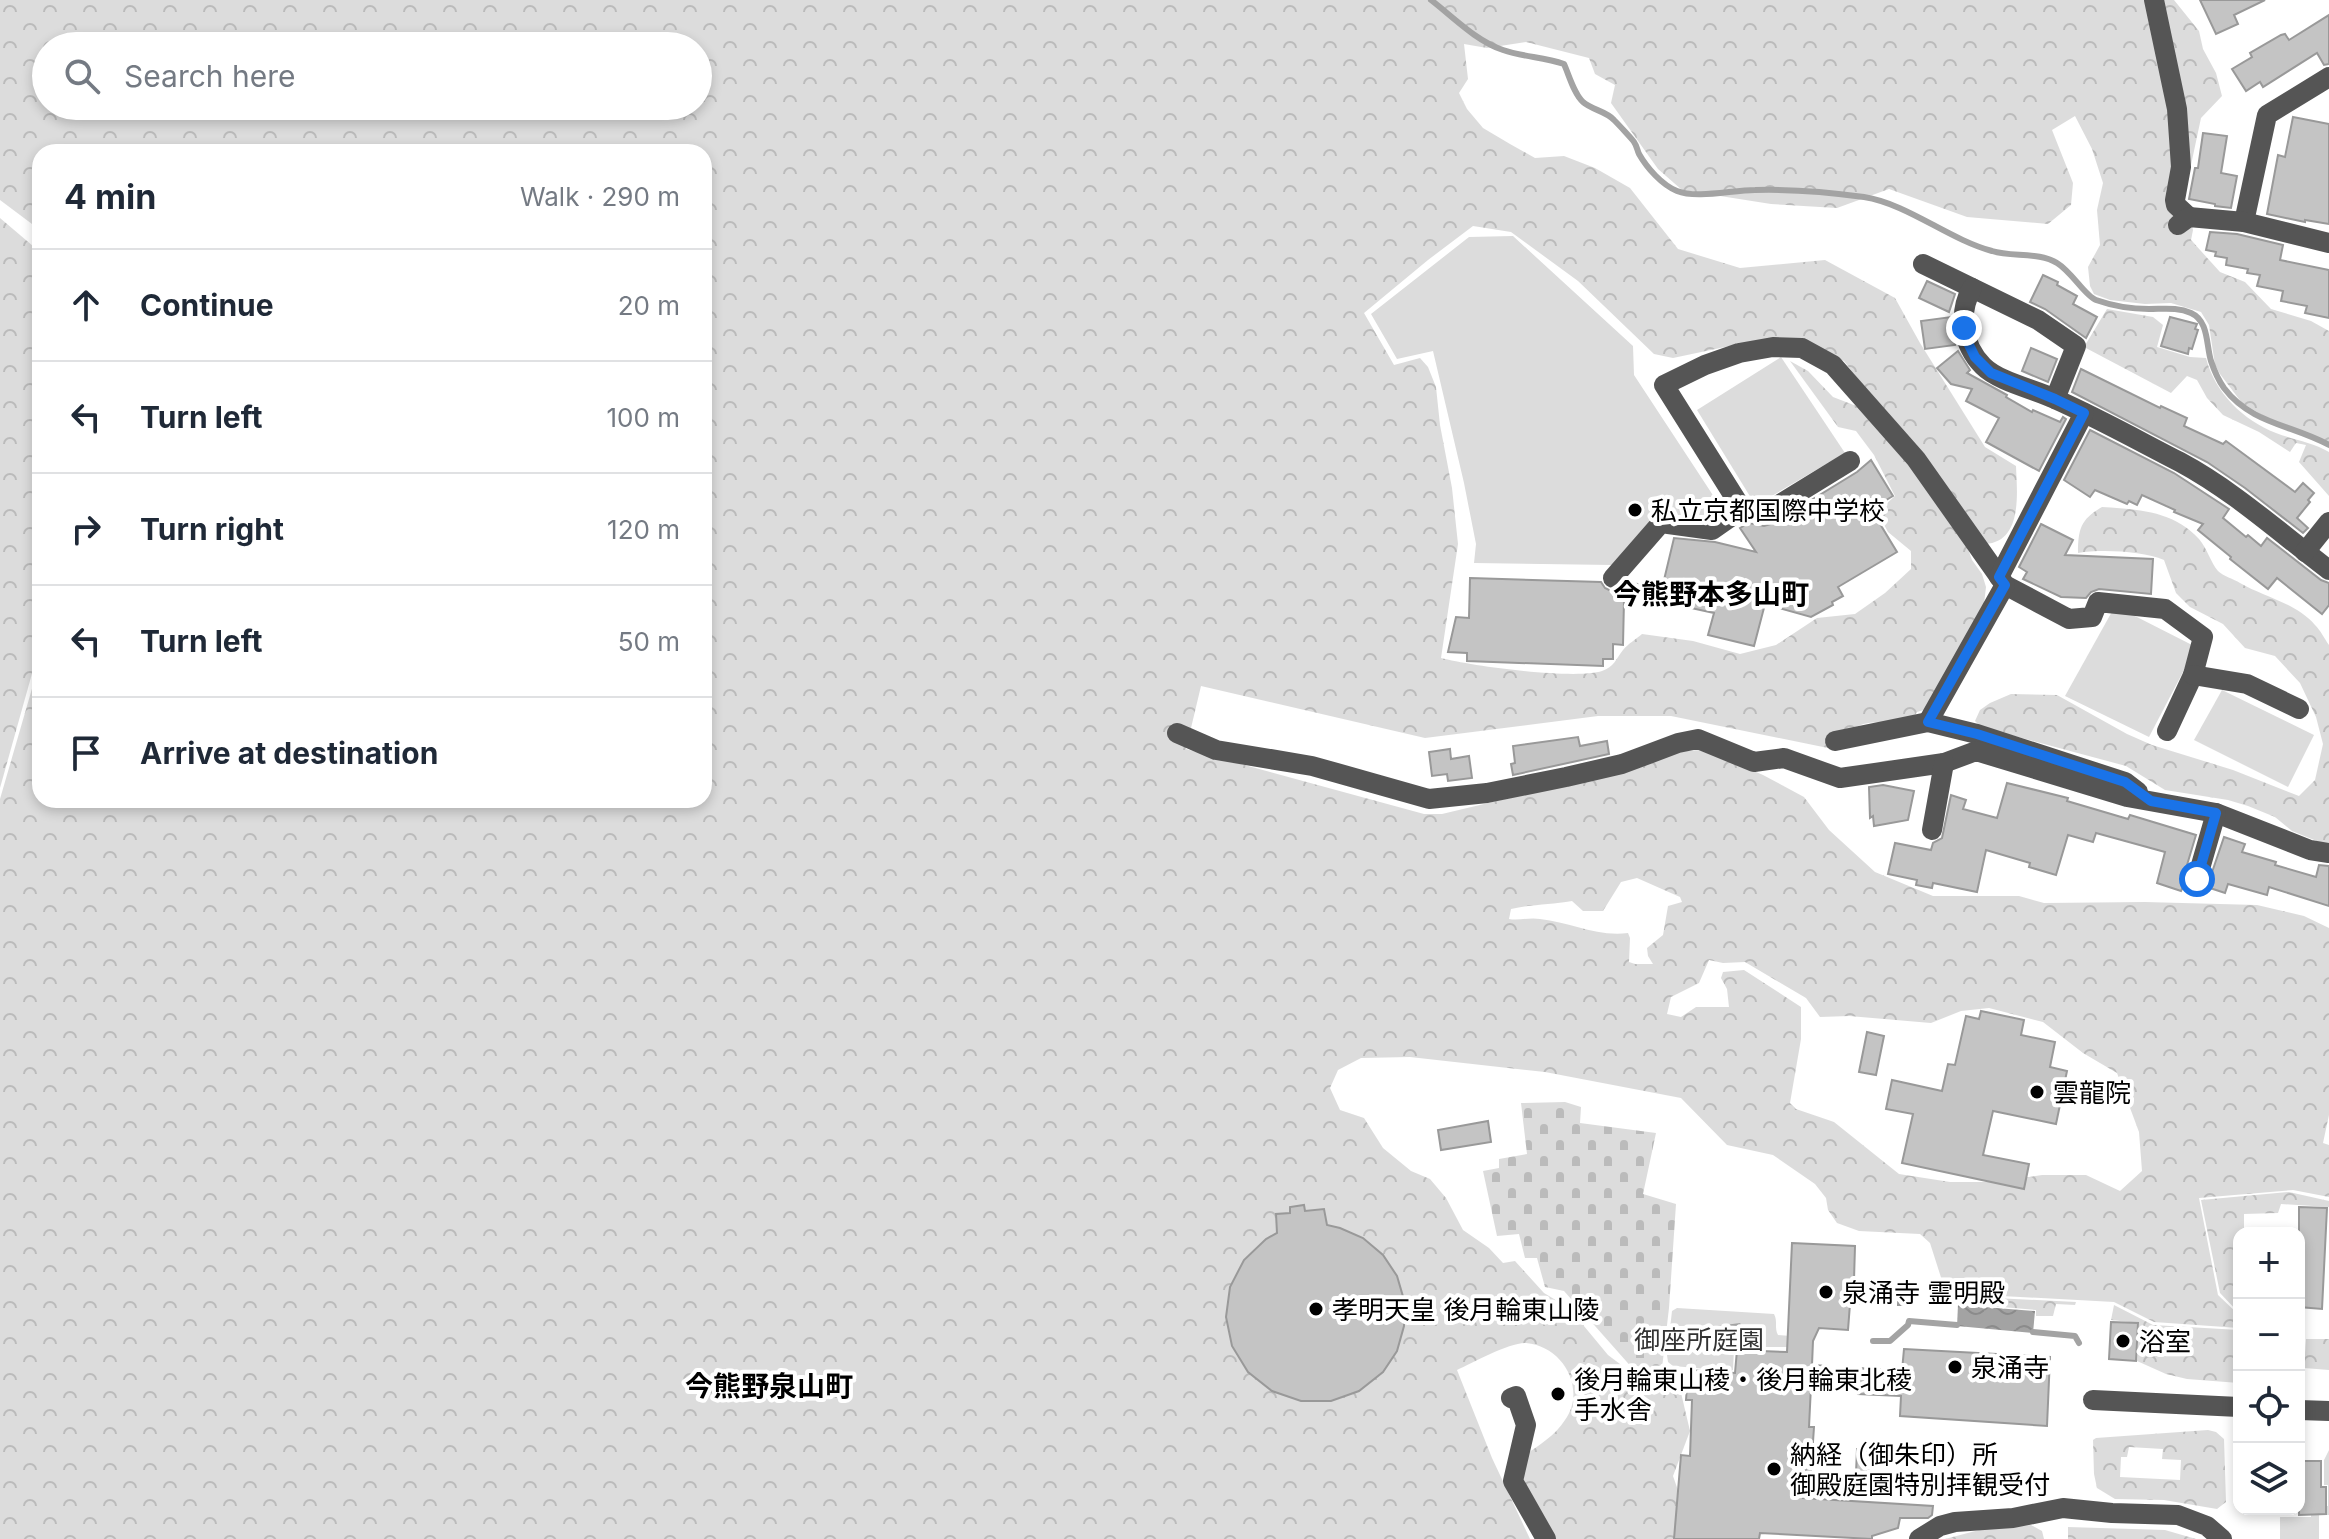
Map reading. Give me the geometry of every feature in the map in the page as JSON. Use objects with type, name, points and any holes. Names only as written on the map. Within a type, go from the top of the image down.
[{"type":"street","points":[[2154,0],[2177,109],[2181,167],[2175,200],[2184,221],[2244,222],[2329,243]]},
{"type":"street","points":[[2244,222],[2267,115],[2329,77]]},
{"type":"street","points":[[1923,264],[2038,320],[2076,346],[2055,399]]},
{"type":"street","points":[[1972,288],[1967,298],[1965,336],[1975,357],[1991,373],[2084,413],[2212,480],[2329,570]]},
{"type":"street","points":[[1742,509],[1664,385],[1739,353],[1773,347],[1802,348],[1833,365],[1916,459],[2002,581],[2069,619],[2092,617],[2098,602],[2165,609],[2203,637],[2193,675],[2167,731]]},
{"type":"street","points":[[1928,722],[2002,581],[2084,413]]},
{"type":"street","points":[[1613,578],[1661,523],[1712,530],[1742,509],[1767,512],[1850,461]]},
{"type":"street","points":[[2305,552],[2329,522]]},
{"type":"street","points":[[2193,675],[2276,689],[2299,709]]},
{"type":"street","points":[[1835,741],[1928,722],[1977,734],[2125,782],[2151,801]]},
{"type":"street","points":[[1177,733],[1216,750],[1312,766],[1429,799],[1487,793],[1566,777],[1622,764],[1678,743],[1698,739],[1754,762],[1784,758],[1840,778],[1944,763],[1976,751],[2127,797],[2216,813],[2310,850],[2329,853]]},
{"type":"street","points":[[1932,830],[1944,763]]},
{"type":"street","points":[[2197,879],[2216,813]]},
{"type":"street","points":[[1511,1398],[1516,1396],[1526,1425],[1513,1481],[1546,1539]]},
{"type":"street","points":[[2093,1400],[2233,1407]]},
{"type":"street","points":[[2305,1410],[2329,1411]]},
{"type":"street","points":[[1919,1539],[1940,1526],[1955,1522],[2013,1518],[2063,1508],[2178,1515],[2207,1526],[2222,1539]]},
{"type":"green space","points":[[0,0],[2174,0],[2199,31],[2222,96],[2201,118],[2191,165],[2182,189],[2193,230],[2191,240],[2220,272],[2245,282],[2271,309],[2311,321],[2329,331],[2329,442],[2269,419],[2242,403],[2215,365],[2209,325],[2201,312],[2171,303],[2110,300],[2094,294],[2088,267],[2100,245],[2097,210],[2103,183],[2092,149],[2075,116],[2052,130],[2073,183],[2071,205],[2048,224],[1967,217],[1889,189],[1837,208],[1771,204],[1682,190],[1658,169],[1611,103],[1615,85],[1595,74],[1589,58],[1526,42],[1487,48],[1464,44],[1468,79],[1459,93],[1467,109],[1483,128],[1535,158],[1564,156],[1595,168],[1630,188],[1678,249],[1740,268],[1825,260],[1895,298],[1985,447],[2016,466],[2017,502],[2012,525],[2006,535],[1985,544],[1844,361],[1797,340],[1739,344],[1673,358],[1654,354],[1578,281],[1511,232],[1473,226],[1364,313],[1394,365],[1420,358],[1428,367],[1436,387],[1458,544],[1441,658],[1523,671],[1589,673],[1609,667],[1642,634],[1693,641],[1740,654],[1776,645],[1817,618],[1855,614],[1885,593],[1911,569],[1911,551],[1888,532],[1881,519],[1885,505],[1895,496],[1874,455],[1856,431],[1838,427],[1790,361],[1808,371],[1833,397],[1859,407],[1891,438],[1961,529],[1986,587],[1984,604],[1933,707],[1917,712],[1908,727],[1867,723],[1851,730],[1828,748],[1671,716],[1598,716],[1425,738],[1201,686],[1186,749],[1424,814],[1442,814],[1609,774],[1680,751],[1705,750],[1804,797],[1829,830],[1875,872],[1933,896],[2019,896],[2044,903],[2257,905],[2304,916],[2329,928],[2329,1115],[2323,1143],[2329,1145],[2329,1197],[2293,1190],[2199,1198],[2218,1295],[2233,1309],[2233,1328],[2154,1322],[2114,1302],[1946,1293],[1930,1243],[1920,1234],[1859,1231],[1837,1223],[1828,1210],[1826,1198],[1815,1184],[1773,1155],[1727,1145],[1681,1098],[1545,1072],[1410,1057],[1361,1058],[1338,1070],[1330,1088],[1340,1110],[1364,1118],[1383,1148],[1411,1171],[1430,1179],[1446,1198],[1463,1230],[1489,1248],[1503,1263],[1515,1261],[1544,1293],[1569,1308],[1608,1355],[1640,1379],[1654,1378],[1670,1370],[1678,1380],[1690,1431],[1673,1476],[1680,1496],[1676,1539],[1555,1539],[1520,1476],[1523,1456],[1551,1436],[1565,1420],[1571,1408],[1572,1383],[1568,1371],[1551,1352],[1526,1343],[1501,1349],[1457,1370],[1492,1458],[1530,1539],[0,1539],[0,799],[32,689],[32,808],[712,808],[712,144],[32,144],[32,224],[0,200]],"holes":[[[1637,878],[1680,897],[1682,902],[1668,906],[1663,935],[1647,948],[1653,964],[1629,962],[1628,933],[1605,933],[1536,919],[1509,919],[1511,909],[1572,901],[1583,911],[1603,911],[1621,882]],[[1709,960],[1745,962],[1806,998],[1820,1017],[1849,1016],[1931,1023],[1961,1011],[1989,1008],[2043,1022],[2083,1053],[2117,1073],[2139,1132],[2142,1171],[2120,1191],[2086,1175],[2042,1175],[1998,1182],[1950,1182],[1899,1174],[1834,1122],[1796,1109],[1790,1103],[1801,1039],[1801,1007],[1744,970],[1723,972],[1721,978],[1727,989],[1729,1007],[1696,1007],[1681,1017],[1667,1014],[1671,997],[1699,983]]]},
{"type":"green space","points":[[0,218],[32,245],[32,674],[0,788]]},
{"type":"green space","points":[[1513,236],[1633,346],[1634,375],[1722,509],[1698,523],[1664,516],[1613,565],[1474,563],[1476,544],[1433,351],[1397,359],[1371,314],[1469,237]]},
{"type":"green space","points":[[2107,309],[2153,317],[2163,325],[2157,347],[2190,357],[2206,358],[2223,394],[2252,421],[2329,452],[2329,496],[2299,462],[2306,445],[2296,443],[2290,452],[2259,432],[2223,415],[2207,398],[2197,380],[2187,376],[2171,393],[2084,347]]},
{"type":"green space","points":[[1781,357],[1845,453],[1765,500],[1751,498],[1697,410]]},
{"type":"green space","points":[[2102,507],[2154,513],[2178,522],[2199,539],[2220,573],[2299,611],[2321,632],[2329,645],[2329,846],[2292,831],[2275,817],[2248,806],[2165,790],[2126,766],[1981,727],[1975,721],[1980,710],[2011,694],[2057,695],[2152,745],[2233,770],[2299,796],[2315,780],[2323,744],[2316,717],[2300,683],[2275,656],[2245,648],[2223,624],[2190,607],[2176,593],[2164,560],[2122,552],[2078,553],[2082,526],[2089,516]]},
{"type":"green space","points":[[2114,608],[2196,647],[2149,737],[2065,696]]},
{"type":"green space","points":[[2222,690],[2314,735],[2288,787],[2194,740]]},
{"type":"green space","points":[[1565,1102],[1581,1107],[1580,1123],[1656,1133],[1643,1194],[1676,1204],[1662,1368],[1634,1370],[1564,1291],[1545,1287],[1537,1258],[1525,1258],[1519,1234],[1497,1236],[1483,1171],[1499,1168],[1499,1159],[1527,1154],[1521,1103]]},
{"type":"green space","points":[[2289,1192],[2329,1201],[2329,1207],[2281,1204],[2278,1213],[2244,1214],[2244,1227],[2233,1227],[2233,1307],[2220,1293],[2201,1200]]},
{"type":"green space","points":[[1955,1296],[2076,1302],[2075,1305],[2056,1304],[2053,1316],[2036,1316],[2036,1310],[1954,1303]]},
{"type":"green space","points":[[2114,1305],[2153,1325],[2233,1330],[2233,1383],[2187,1379],[2166,1374],[2137,1361],[2139,1323],[2111,1320]]},
{"type":"green space","name":"御座所庭園","points":[[1677,1308],[1774,1314],[1778,1335],[1791,1336],[1789,1347],[1737,1347],[1734,1349],[1731,1371],[1673,1366],[1668,1362],[1667,1355],[1672,1311]]},
{"type":"green space","points":[[2306,1339],[2329,1339],[2329,1370],[2305,1368]]},
{"type":"green space","points":[[2216,1432],[2224,1439],[2226,1502],[2217,1509],[2164,1500],[2115,1499],[2097,1488],[2093,1440]],"holes":[[[2129,1447],[2163,1449],[2162,1459],[2181,1460],[2180,1480],[2120,1477],[2121,1457],[2127,1457]]]},
{"type":"green space","points":[[2329,1450],[2329,1515],[2319,1515],[2319,1539],[2280,1539],[2280,1517],[2311,1517],[2311,1511],[2319,1506],[2328,1506],[2324,1460]]},
{"type":"green space","points":[[2031,1525],[2042,1531],[2044,1539],[1945,1539],[1983,1529]]},
{"type":"green space","points":[[2068,1527],[2165,1530],[2196,1539],[2068,1539]]},
{"type":"water","points":[[1958,1305],[2035,1311],[2033,1333],[1957,1326]]},
{"type":"water","points":[[1740,1323],[1744,1329],[1739,1337],[1716,1337],[1706,1350],[1696,1349],[1697,1336],[1717,1326]]},
{"type":"building","points":[[2200,0],[2265,0],[2234,15],[2238,24],[2216,34]]},
{"type":"building","points":[[2329,15],[2329,64],[2324,65],[2317,53],[2263,87],[2260,82],[2246,91],[2232,69],[2252,57],[2250,53],[2281,35],[2285,34],[2289,40]]},
{"type":"building","points":[[2293,117],[2329,124],[2329,224],[2267,214],[2278,155],[2285,157]]},
{"type":"building","points":[[2203,133],[2227,136],[2221,173],[2237,176],[2231,208],[2189,199]]},
{"type":"building","points":[[2210,232],[2237,234],[2283,245],[2280,260],[2329,270],[2329,318],[2305,313],[2307,306],[2281,301],[2283,291],[2257,286],[2260,275],[2226,265],[2227,258],[2215,256],[2216,252],[2206,250]]},
{"type":"building","points":[[2043,275],[2077,296],[2073,304],[2097,317],[2086,338],[2030,302]]},
{"type":"building","points":[[1927,281],[1955,294],[1949,312],[1919,298]]},
{"type":"building","points":[[1951,317],[1955,345],[1925,349],[1921,321]]},
{"type":"building","points":[[2170,317],[2197,324],[2195,329],[2198,330],[2188,354],[2161,346]]},
{"type":"building","points":[[2031,348],[2057,359],[2048,382],[2022,371]]},
{"type":"building","points":[[1958,351],[1970,370],[1967,373],[2032,412],[2060,422],[2063,417],[2066,419],[2039,471],[1986,442],[1999,418],[1966,401],[1972,389],[1951,384],[1937,368]]},
{"type":"building","points":[[2081,369],[2187,418],[2184,426],[2223,444],[2226,441],[2295,492],[2303,483],[2314,493],[2297,518],[2308,528],[2303,533],[2207,462],[2072,392]]},
{"type":"building","points":[[2090,430],[2174,473],[2229,509],[2223,518],[2246,537],[2248,535],[2261,546],[2267,538],[2329,583],[2329,605],[2322,614],[2277,578],[2268,589],[2198,530],[2203,524],[2175,510],[2142,495],[2137,505],[2129,501],[2127,504],[2095,490],[2090,497],[2064,480]]},
{"type":"building","points":[[1871,460],[1893,496],[1871,509],[1897,552],[1838,587],[1843,596],[1832,602],[1833,605],[1811,617],[1765,604],[1754,646],[1708,635],[1714,613],[1659,601],[1674,538],[1715,542],[1756,552],[1740,528],[1749,523],[1764,526],[1774,523],[1857,472]]},
{"type":"building","points":[[2041,524],[2073,540],[2065,555],[2153,559],[2151,594],[2099,589],[2086,598],[2061,597],[2023,579],[2027,572],[2019,567]]},
{"type":"building","points":[[1470,578],[1601,582],[1611,591],[1618,590],[1626,583],[1639,584],[1624,600],[1623,645],[1613,644],[1613,659],[1603,659],[1603,666],[1467,661],[1467,653],[1448,652],[1456,617],[1469,618]]},
{"type":"building","points":[[1578,737],[1580,746],[1607,741],[1609,754],[1513,775],[1513,746]]},
{"type":"building","points":[[1450,749],[1451,759],[1469,756],[1472,778],[1448,781],[1447,774],[1432,776],[1429,752]]},
{"type":"building","points":[[2007,783],[2068,798],[2067,801],[2128,819],[2130,815],[2196,835],[2184,875],[2186,886],[2181,891],[2157,883],[2165,852],[2096,833],[2093,842],[2068,835],[2056,875],[2029,867],[2030,863],[1986,850],[1977,892],[1933,883],[1932,888],[1916,885],[1917,880],[1888,874],[1895,843],[1931,850],[1933,843],[1942,838],[1951,795],[1966,800],[1963,809],[1997,818]]},
{"type":"building","points":[[1883,785],[1914,791],[1908,820],[1874,826],[1873,816],[1870,818],[1869,787]]},
{"type":"building","points":[[2224,837],[2245,844],[2242,852],[2316,877],[2319,865],[2329,866],[2329,906],[2269,887],[2267,895],[2228,884],[2225,893],[2207,887]]},
{"type":"building","points":[[1981,1011],[2024,1020],[2021,1035],[2055,1042],[2050,1067],[2067,1071],[2056,1124],[1993,1111],[1983,1155],[2029,1164],[2024,1189],[1902,1163],[1913,1114],[1886,1109],[1892,1080],[1942,1091],[1948,1064],[1955,1065],[1966,1016],[1979,1019]]},
{"type":"building","points":[[1867,1032],[1884,1036],[1876,1075],[1859,1072]]},
{"type":"building","points":[[1488,1121],[1491,1142],[1441,1150],[1438,1130]]},
{"type":"building","name":"孝明天皇 後月輪東山陵","points":[[1304,1205],[1305,1211],[1324,1209],[1327,1225],[1363,1238],[1383,1255],[1397,1276],[1404,1300],[1404,1326],[1397,1351],[1383,1372],[1359,1391],[1331,1401],[1301,1401],[1272,1391],[1248,1372],[1232,1346],[1226,1317],[1230,1287],[1244,1260],[1277,1233],[1276,1214],[1290,1213],[1290,1207]]},
{"type":"building","points":[[2299,1207],[2327,1208],[2322,1309],[2305,1308],[2305,1227],[2299,1227]]},
{"type":"building","points":[[1792,1243],[1855,1246],[1854,1280],[1862,1281],[1861,1304],[1850,1304],[1848,1330],[1819,1328],[1813,1341],[1812,1365],[1828,1366],[1827,1387],[1811,1386],[1809,1427],[1814,1427],[1811,1471],[1805,1470],[1803,1498],[1933,1506],[1932,1515],[1928,1518],[1900,1518],[1898,1528],[1872,1536],[1872,1539],[1760,1533],[1759,1539],[1674,1539],[1681,1455],[1690,1456],[1692,1400],[1686,1400],[1688,1370],[1735,1373],[1737,1350],[1787,1352]]},
{"type":"building","points":[[1899,1283],[1915,1284],[1914,1305],[1898,1305]]},
{"type":"building","name":"浴室","points":[[2111,1322],[2138,1323],[2136,1361],[2109,1359]]},
{"type":"building","points":[[1904,1349],[2050,1357],[2047,1426],[1900,1416],[1901,1396],[1858,1394],[1860,1368],[1902,1371]]},
{"type":"building","points":[[1857,1449],[1875,1450],[1874,1473],[1856,1473]]},
{"type":"building","points":[[2305,1461],[2321,1461],[2321,1487],[2326,1487],[2326,1514],[2305,1515]]},
{"type":"waterway","points":[[1431,0],[1474,35],[1493,46],[1564,64],[1580,99],[1614,120],[1636,145],[1651,170],[1677,191],[1715,194],[1782,190],[1864,197],[1896,207],[1976,246],[2000,253],[2050,260],[2063,267],[2096,300],[2129,308],[2176,309],[2191,313],[2201,322],[2206,334],[2215,372],[2235,400],[2260,417],[2329,445]]},
{"type":"waterway","points":[[1873,1341],[1890,1341],[1909,1321],[1957,1325]]},
{"type":"waterway","points":[[2033,1332],[2075,1336],[2079,1343]]},
{"type":"place","name":"私立京都国際中学校","points":[[1635,510]]},
{"type":"place","name":"雲龍院","points":[[2037,1092]]},
{"type":"place","name":"泉涌寺 霊明殿","points":[[1826,1292]]},
{"type":"place","name":"孝明天皇 後月輪東山陵","points":[[1316,1309]]},
{"type":"place","name":"浴室","points":[[2123,1341]]},
{"type":"place","name":"泉涌寺","points":[[1955,1367]]},
{"type":"place","name":"後月輪東山稜・後月輪東北稜 手水舎","points":[[1558,1394]]},
{"type":"place","name":"納経（御朱印）所 御殿庭園特別拝観受付","points":[[1774,1469]]},
{"type":"district","name":"今熊野本多山町","points":[[1711,594]]},
{"type":"district","name":"今熊野泉山町","points":[[769,1386]]},
{"type":"route","points":[[1964,328],[1975,357],[1991,373],[2084,413],[1999,577],[2005,585],[1928,722],[1977,734],[2125,782],[2151,801],[2216,813],[2197,879]]}]
